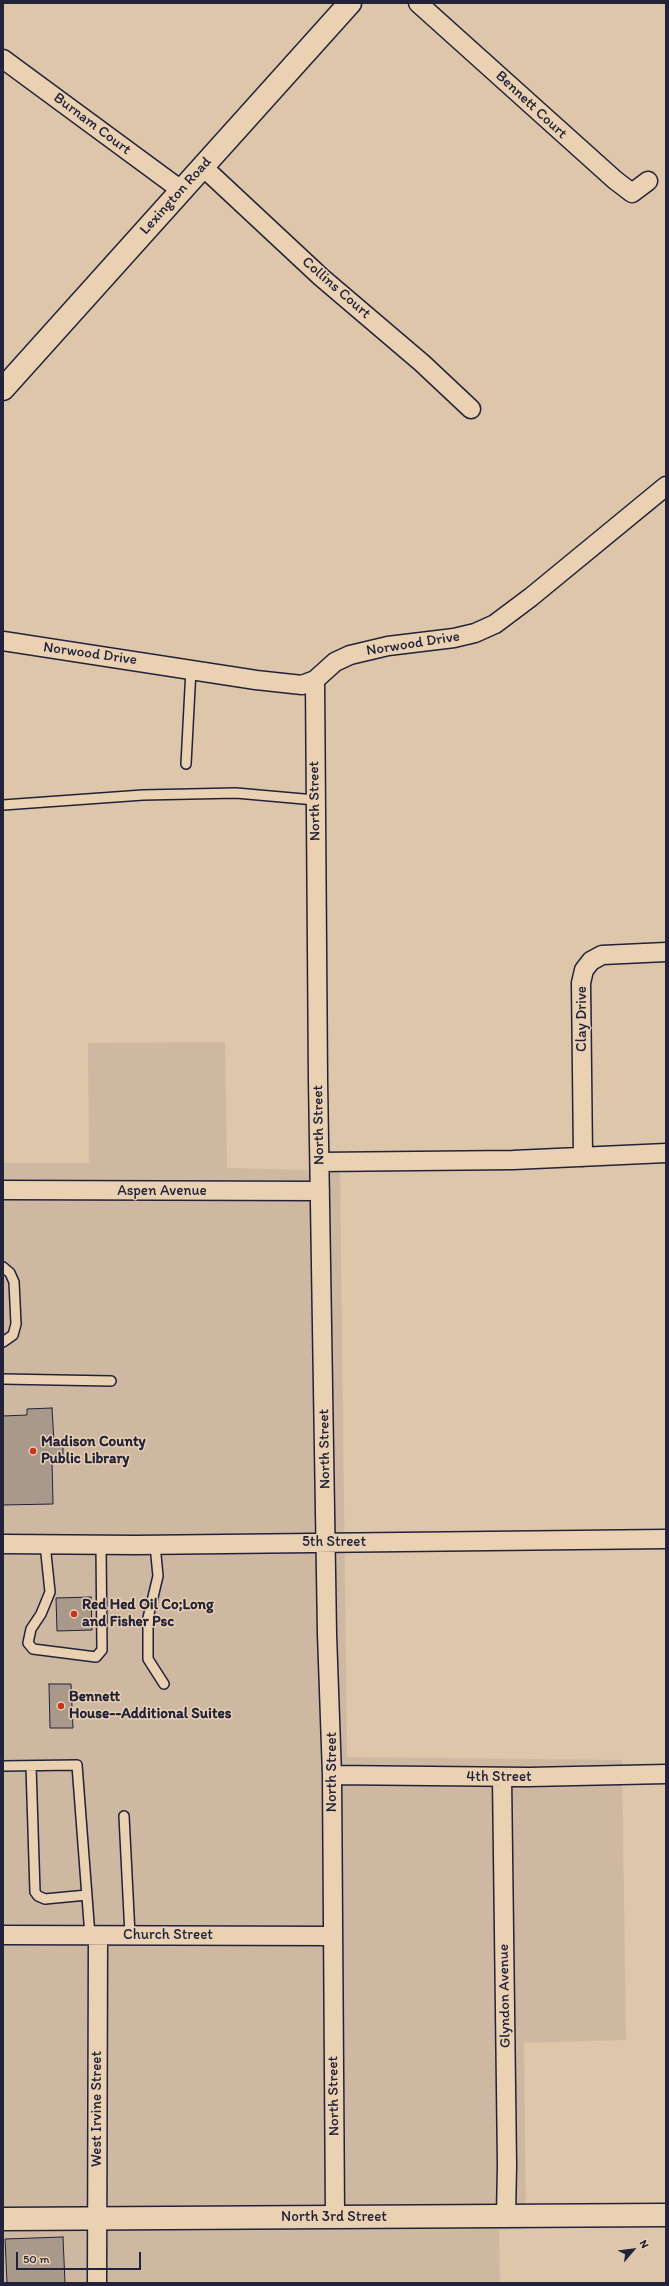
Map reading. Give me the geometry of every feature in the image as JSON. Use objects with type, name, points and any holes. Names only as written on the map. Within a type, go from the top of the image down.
[{"type":"street","name":"Lexington Road","points":[[3,390],[202,166],[350,3]]},
{"type":"street","name":"Bennett Court","points":[[418,3],[615,180],[632,193],[648,181]]},
{"type":"street","name":"Burnam Court","points":[[3,58],[181,190]]},
{"type":"street","name":"Collins Court","points":[[202,166],[321,277],[422,363],[471,409]]},
{"type":"street","name":"Norwood Drive","points":[[3,641],[302,685],[315,680],[336,662],[350,655],[388,646],[454,638],[475,633],[494,624],[657,501],[666,486]]},
{"type":"street","name":"North Street","points":[[315,680],[320,1191],[327,1542],[327,1634],[332,1774],[335,2217]]},
{"type":"street","name":"Clay Drive","points":[[583,1157],[581,983],[584,970],[591,961],[602,955],[666,952]]},
{"type":"street","points":[[320,1162],[583,1157],[666,1153]]},
{"type":"street","name":"Aspen Avenue","points":[[3,1190],[320,1191]]},
{"type":"street","name":"5th Street","points":[[3,1544],[155,1545],[666,1539]]},
{"type":"street","name":"4th Street","points":[[332,1774],[502,1777],[666,1774]]},
{"type":"street","name":"Glyndon Avenue","points":[[502,1777],[507,2165],[506,2216]]},
{"type":"street","name":"Church Street","points":[[3,1935],[332,1936]]},
{"type":"street","name":"West Irvine Street","points":[[94,1936],[97,2218],[96,2283]]},
{"type":"street","name":"North 3rd Street","points":[[3,2219],[666,2215]]},
{"type":"lane","points":[[186,764],[191,669]]},
{"type":"lane","points":[[3,805],[143,795],[228,793],[315,800]]},
{"type":"lane","points":[[3,1267],[10,1273],[14,1282],[16,1324],[13,1335],[3,1342]]},
{"type":"lane","points":[[3,1379],[111,1381]]},
{"type":"lane","points":[[45,1544],[50,1592],[42,1614],[31,1629],[28,1643],[33,1649],[96,1657],[102,1650],[102,1545]]},
{"type":"lane","points":[[155,1545],[158,1576],[148,1618],[148,1659],[164,1684]]},
{"type":"lane","points":[[3,1766],[77,1765],[87,1895],[94,1936]]},
{"type":"lane","points":[[31,1766],[35,1892],[38,1896],[45,1899],[87,1895]]},
{"type":"lane","points":[[124,1816],[130,1935]]},
{"type":"shaded area","points":[[225,1042],[227,1168],[340,1171],[347,1757],[622,1760],[626,2040],[524,2043],[526,2229],[499,2230],[500,2283],[3,2283],[3,1163],[89,1163],[88,1043]]},
{"type":"building","name":"Madison County Public Library","points":[[52,1408],[54,1442],[63,1442],[63,1460],[52,1460],[53,1504],[3,1505],[3,1416],[27,1415],[27,1409]]},
{"type":"building","name":"Red Hed Oil Co;Long and Fisher Psc","points":[[91,1597],[92,1630],[57,1631],[56,1598]]},
{"type":"building","name":"Bennett House--Additional Suites","points":[[49,1684],[71,1684],[73,1728],[50,1728]]},
{"type":"building","points":[[63,2237],[65,2283],[7,2283],[5,2239]]},
{"type":"place","name":"Madison County Public Library","points":[[33,1451]]},
{"type":"place","name":"Red Hed Oil Co;Long and Fisher Psc","points":[[74,1614]]},
{"type":"place","name":"Bennett House--Additional Suites","points":[[61,1706]]}]
